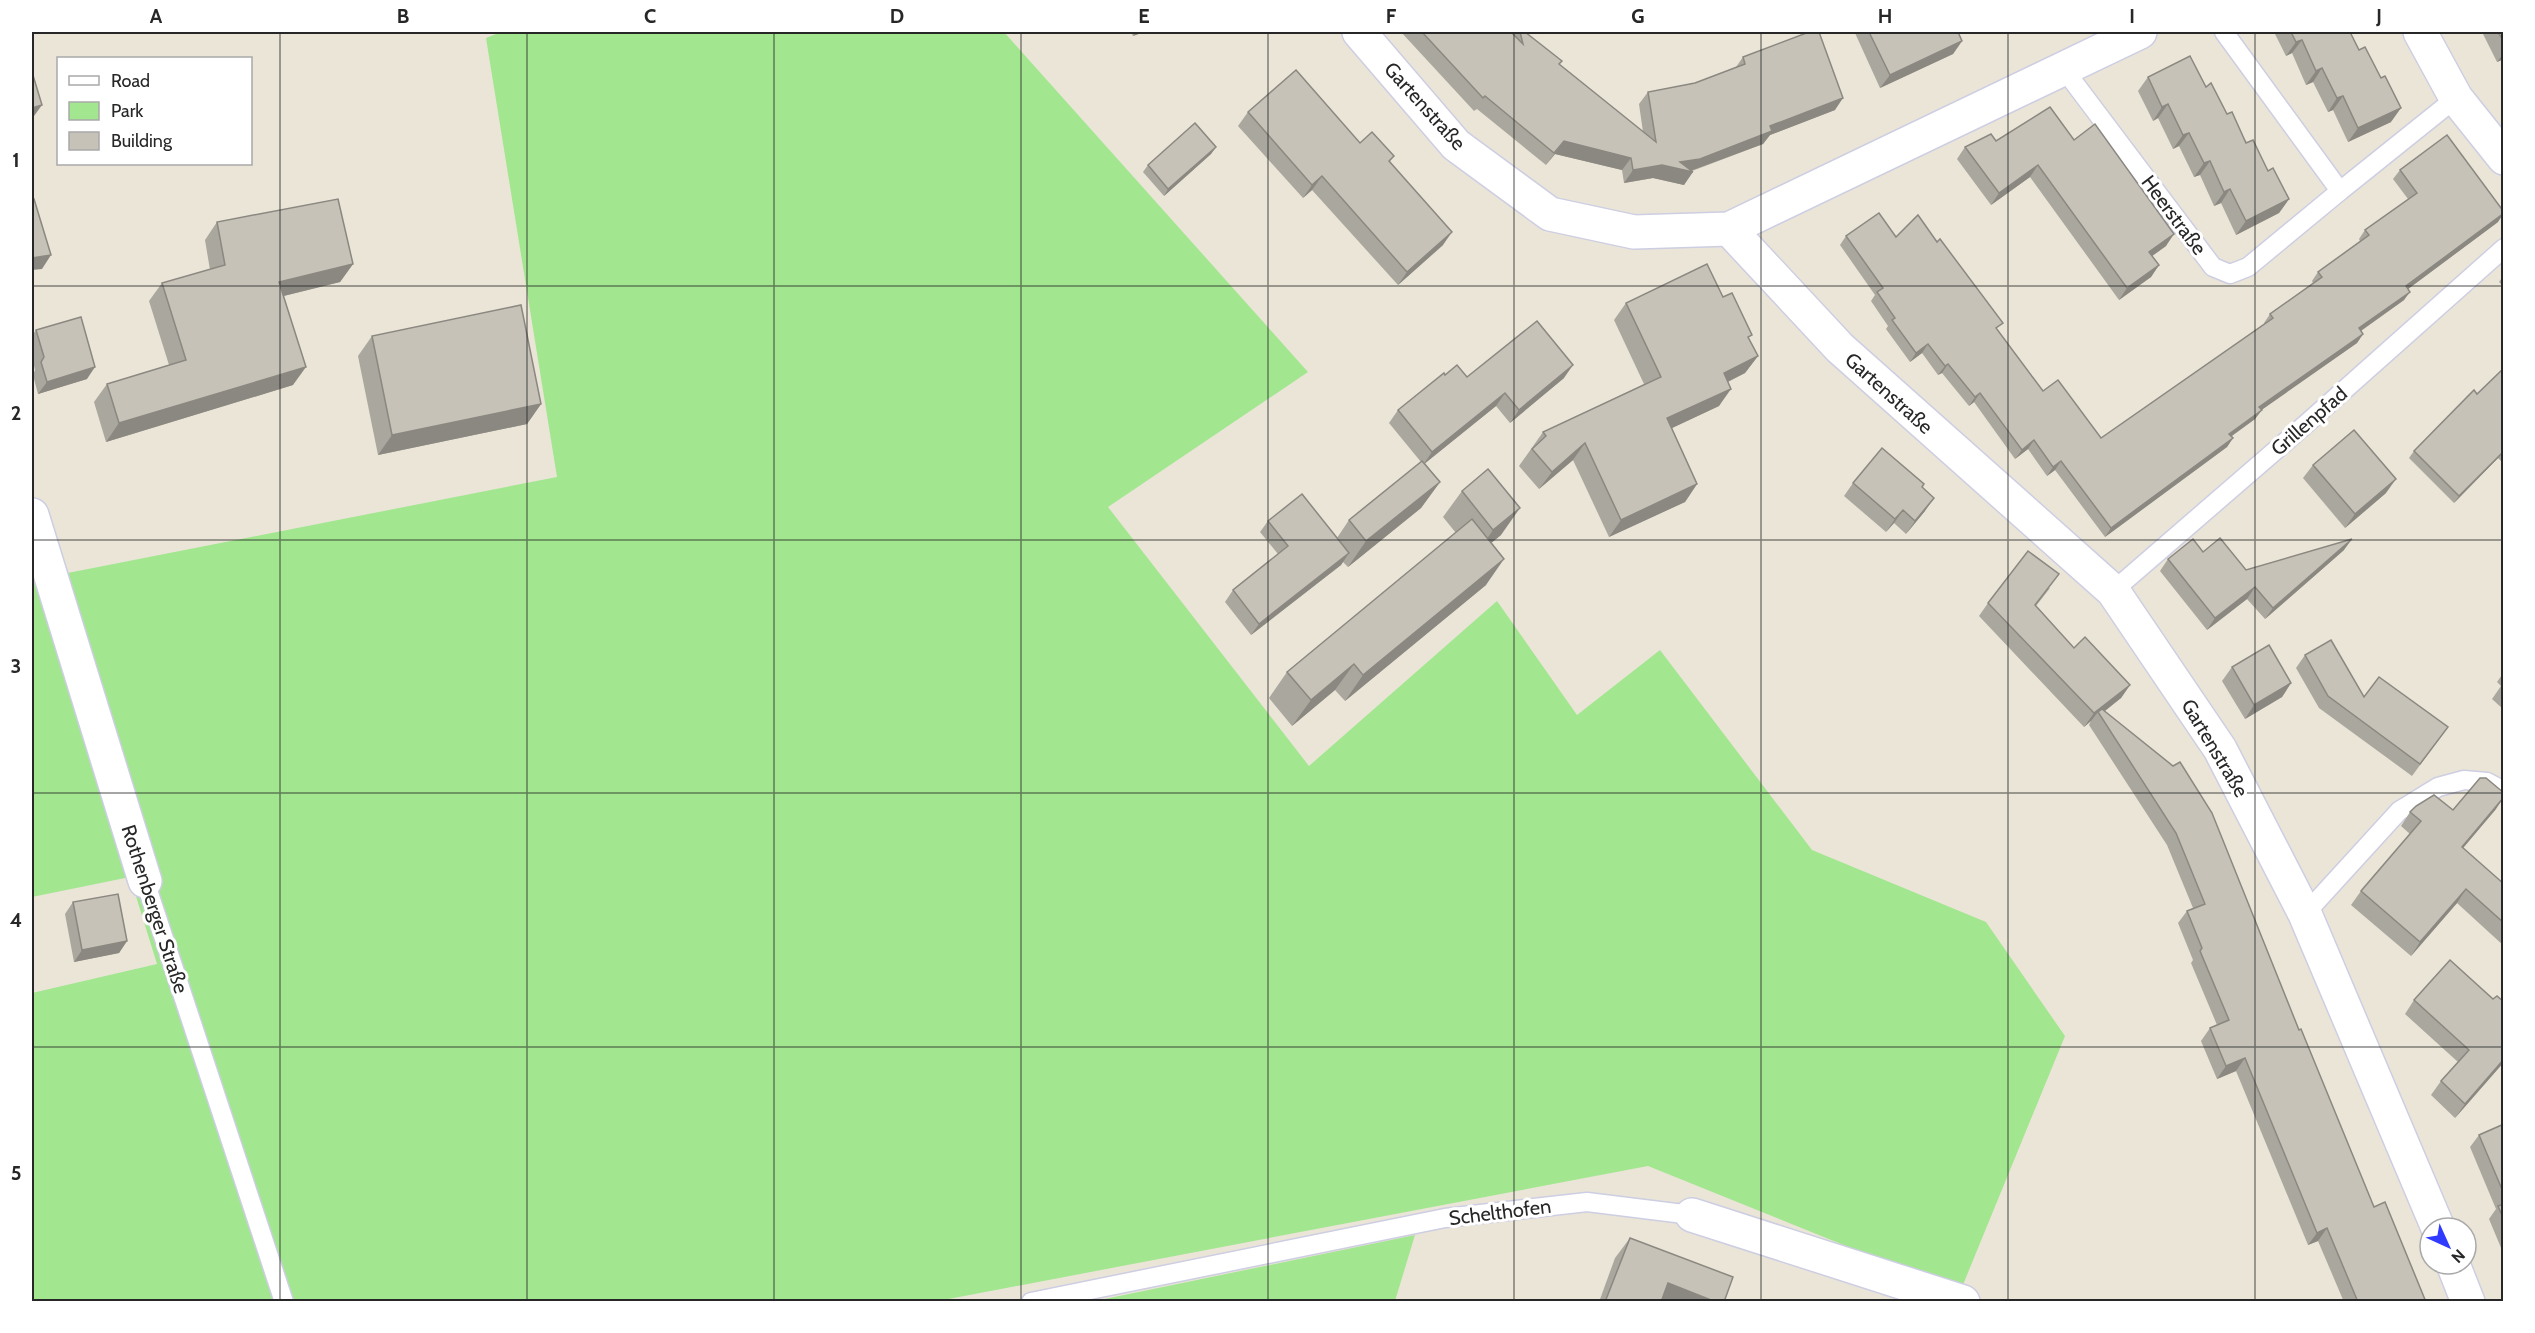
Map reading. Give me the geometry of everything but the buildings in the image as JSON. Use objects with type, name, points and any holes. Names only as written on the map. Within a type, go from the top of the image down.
[{"type":"street","name":"Gartenstraße","points":[[1359,32],[1456,146],[1550,214],[1634,232],[1729,229],[1840,348],[2113,591],[2220,748],[2305,914],[2433,1216]]},
{"type":"street","points":[[1729,229],[2140,32]]},
{"type":"street","points":[[2420,32],[2456,98],[2504,158]]},
{"type":"street","name":"Rothenberger Straße","points":[[32,515],[145,881]]},
{"type":"street","name":"Schelthofen","points":[[1692,1215],[1963,1302]]},
{"type":"street","points":[[2457,1276],[2468,1302]]},
{"type":"lane","points":[[2224,32],[2340,191]]},
{"type":"lane","name":"Heerstraße","points":[[2062,68],[2213,267],[2230,274],[2248,267],[2456,98]]},
{"type":"lane","name":"Grillenpfad","points":[[2113,591],[2504,248]]},
{"type":"lane","points":[[2305,914],[2399,811],[2438,787],[2464,780],[2487,782],[2504,791]]},
{"type":"lane","name":"Rothenberger Straße","points":[[145,881],[284,1302]]},
{"type":"lane","name":"Schelthofen","points":[[1030,1302],[1445,1218],[1587,1202],[1692,1215]]},
{"type":"green space","points":[[501,32],[1004,32],[1308,372],[1108,507],[1309,766],[1497,601],[1577,715],[1660,650],[1812,850],[1986,922],[2065,1036],[1960,1292],[1648,1166],[938,1301],[32,1302],[32,993],[157,964],[130,877],[32,897],[32,580],[557,477],[486,38]]},
{"type":"green space","points":[[1415,1235],[1395,1301],[1095,1301]]}]
